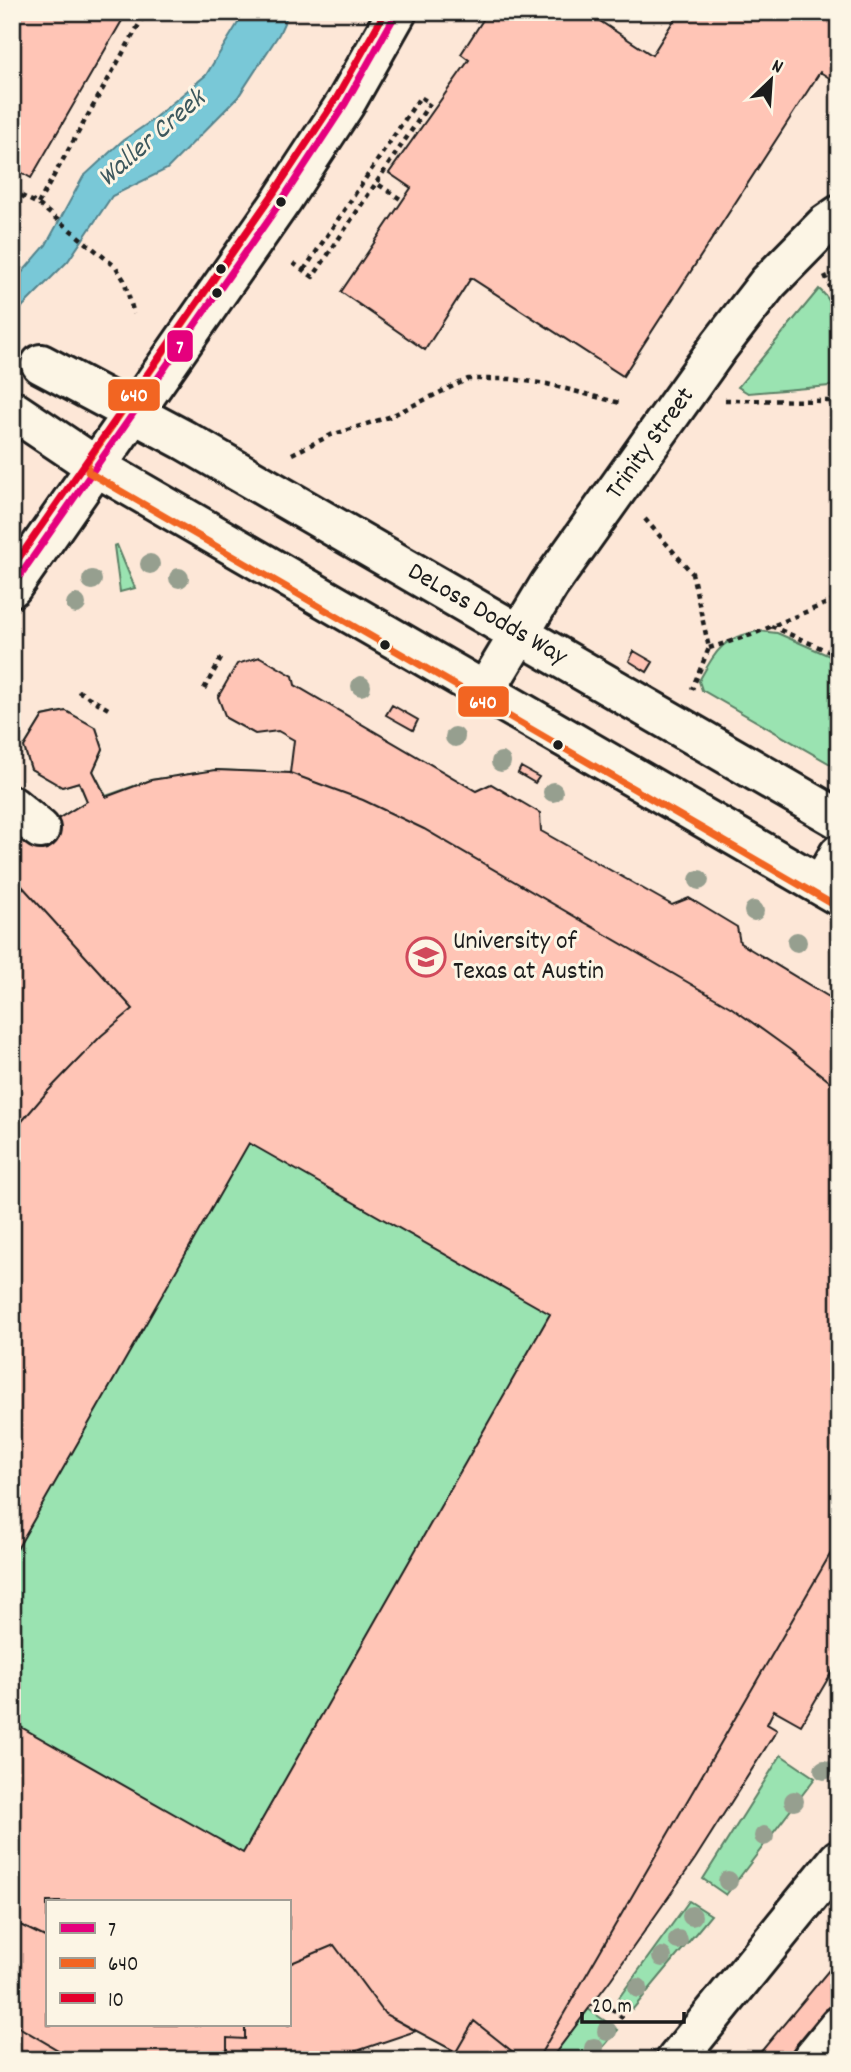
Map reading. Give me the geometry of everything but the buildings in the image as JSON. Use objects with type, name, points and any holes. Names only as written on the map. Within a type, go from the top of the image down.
[{"type":"street","points":[[12,587],[345,104],[397,12]]},
{"type":"street","name":"Trinity Street","points":[[485,691],[549,585],[720,345],[768,283],[826,224],[839,215]]},
{"type":"street","name":"DeLoss Dodds Way","points":[[41,364],[135,412],[839,819]]},
{"type":"street","points":[[12,410],[97,467],[485,691],[833,878]]},
{"type":"street","points":[[676,2060],[839,1859]]},
{"type":"street","points":[[811,2060],[839,2026]]},
{"type":"path","points":[[38,204],[146,12]]},
{"type":"path","points":[[293,263],[313,277],[430,103],[420,97],[304,270]]},
{"type":"path","points":[[376,183],[402,200]]},
{"type":"path","points":[[12,191],[38,204],[116,267],[124,280],[134,314]]},
{"type":"path","points":[[825,274],[839,307]]},
{"type":"path","points":[[292,454],[331,435],[389,417],[468,379],[511,379],[547,384],[620,403]]},
{"type":"path","points":[[722,400],[830,401],[839,398]]},
{"type":"path","points":[[645,519],[692,573],[709,648],[692,689]]},
{"type":"path","points":[[709,648],[837,598],[839,606]]},
{"type":"path","points":[[771,626],[839,656]]},
{"type":"path","points":[[204,689],[223,655]]},
{"type":"path","points":[[78,691],[110,710]]},
{"type":"path","points":[[611,2009],[625,2020]]},
{"type":"shaded area","name":"University of Texas at Austin","points":[[12,12],[839,12],[839,2060],[12,2060]]},
{"type":"green space","points":[[819,289],[828,298],[837,320],[840,345],[839,383],[748,393],[738,387]]},
{"type":"green space","points":[[117,545],[135,588],[120,592],[114,546]]},
{"type":"green space","points":[[759,631],[777,633],[839,660],[839,769],[702,690],[699,681],[722,647],[736,637]]},
{"type":"green space","points":[[66,711],[96,728],[103,749],[93,771],[106,796],[151,780],[216,770],[290,773],[363,800],[732,1008],[474,2022],[456,2052],[385,2014],[334,1945],[290,1964],[290,1900],[46,1900],[46,1938],[12,1921],[12,847],[87,801],[79,782],[62,787],[31,769],[24,747],[43,716]]},
{"type":"green space","points":[[781,1755],[815,1778],[726,1895],[703,1879]]},
{"type":"green space","points":[[689,1901],[711,1915],[633,2009],[618,1999]]},
{"type":"green space","points":[[588,2009],[618,2030],[592,2060],[550,2060]]},
{"type":"water","name":"Waller Creek","points":[[240,12],[289,12],[279,34],[238,97],[167,169],[112,196],[68,261],[23,306],[12,322],[12,284],[46,245],[83,177],[122,141],[206,75],[238,23]]},
{"type":"transit line","name":"640","points":[[385,12],[336,99],[88,461],[88,472],[834,905]]},
{"type":"transit line","name":"10","points":[[12,568],[273,194],[336,99],[385,12]]},
{"type":"transit line","name":"7","points":[[12,587],[282,200],[345,104],[397,12]]},
{"type":"place","name":"University of Texas at Austin","points":[[426,957]]}]
